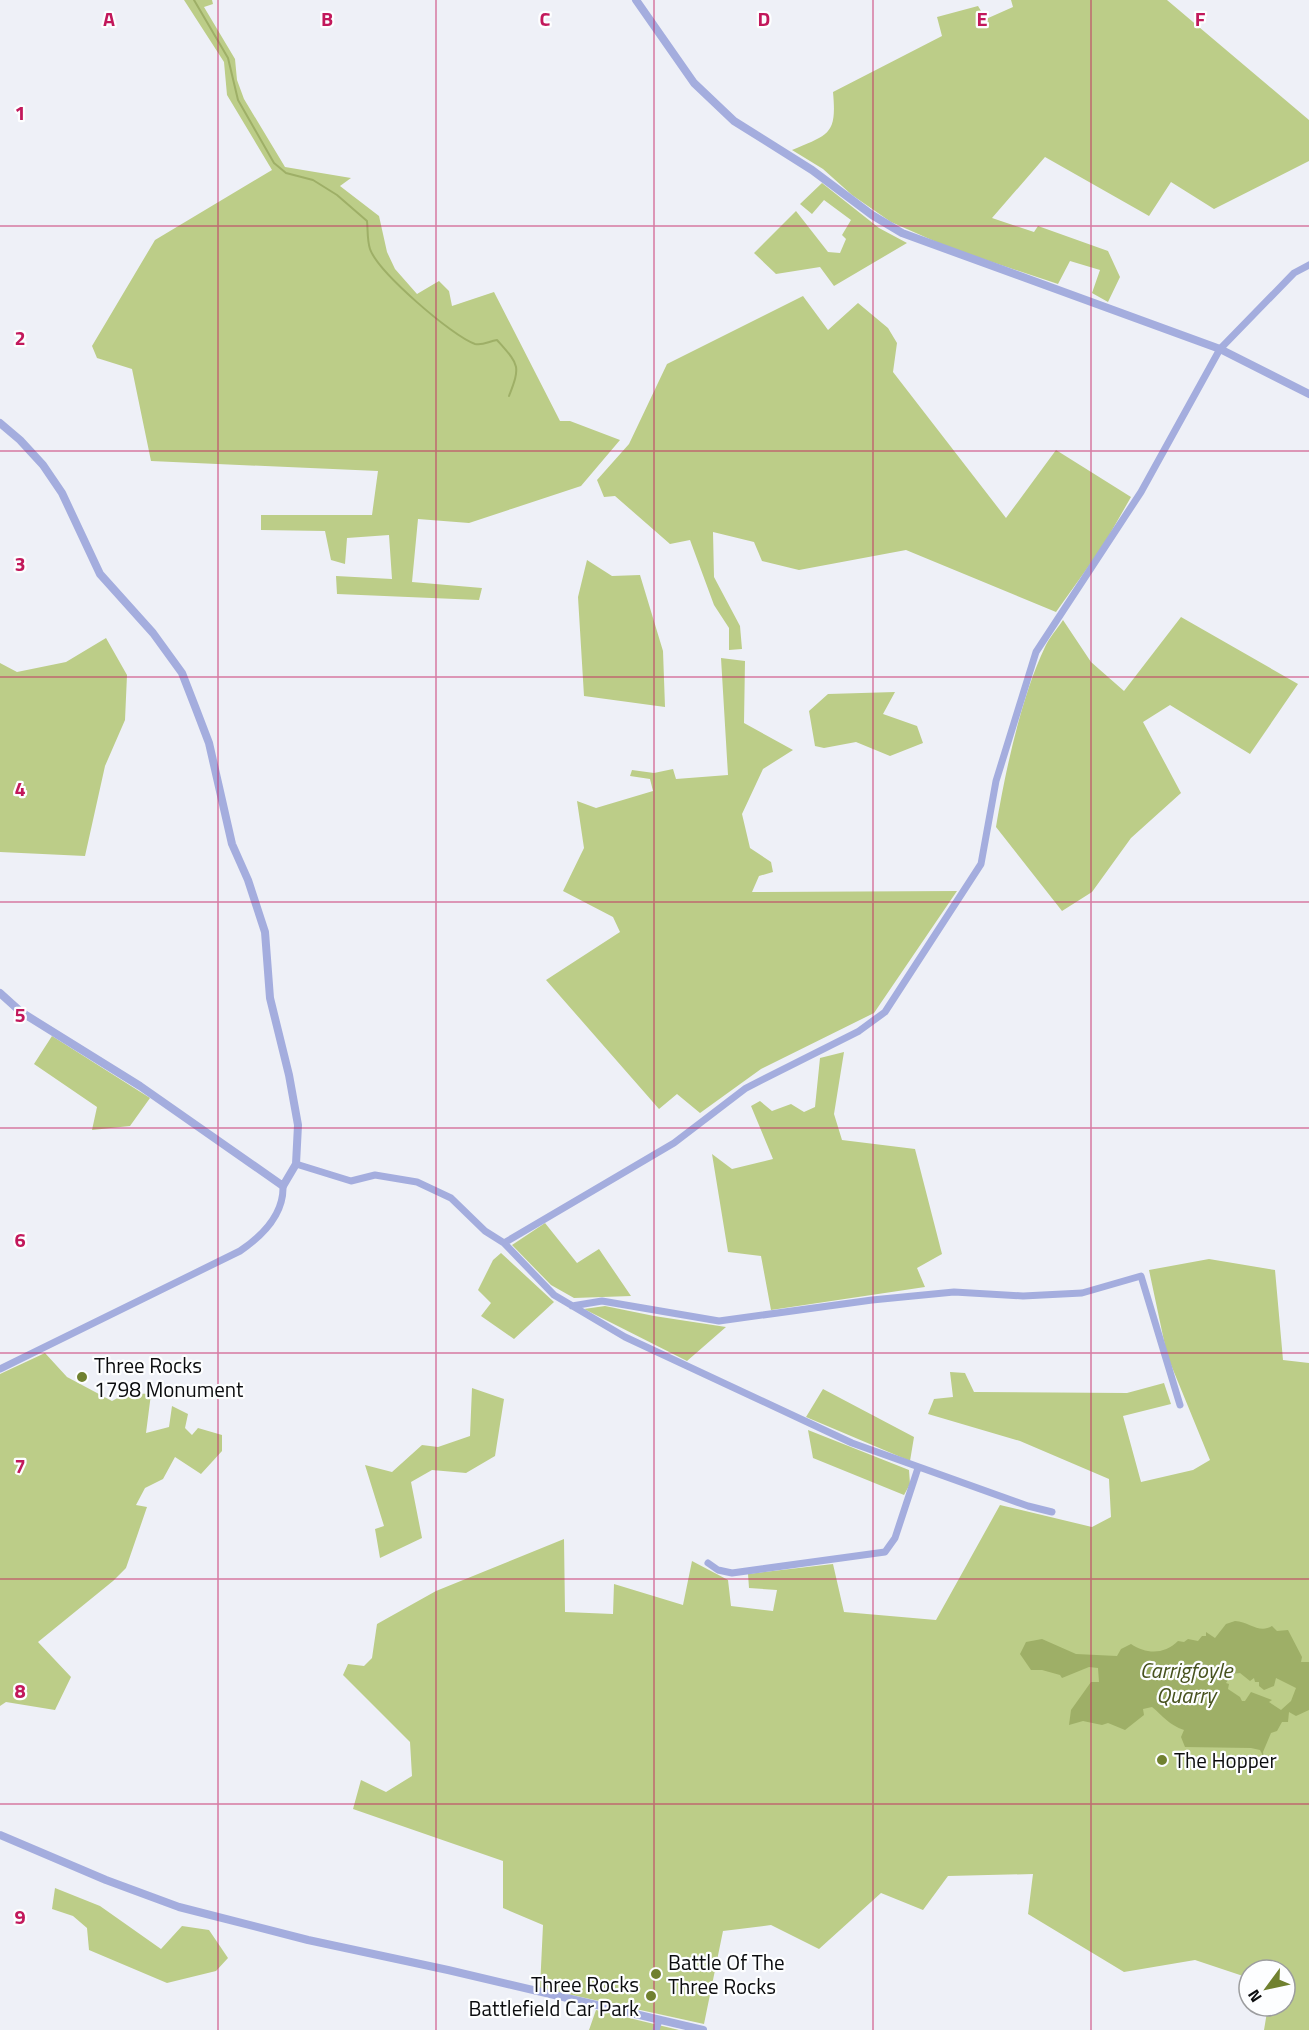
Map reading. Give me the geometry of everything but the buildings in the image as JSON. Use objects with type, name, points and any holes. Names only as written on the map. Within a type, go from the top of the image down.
[{"type":"street","points":[[636,0],[694,83],[734,122],[812,170],[872,215],[902,233],[1220,349],[1309,394]]},
{"type":"street","points":[[504,1243],[674,1143],[746,1088],[859,1031],[885,1012],[981,864],[996,781],[1036,652],[1141,492],[1220,349],[1294,273],[1309,265]]},
{"type":"street","points":[[0,423],[44,465],[62,493],[100,573],[153,633],[182,673],[209,743],[232,844],[248,880],[265,932],[270,998],[289,1074],[298,1125],[296,1164],[283,1186],[281,1208],[255,1241],[240,1251],[0,1369]]},
{"type":"street","points":[[0,993],[21,1012],[140,1086],[283,1186]]},
{"type":"street","points":[[296,1164],[351,1181],[375,1175],[417,1182],[451,1198],[484,1231],[504,1243],[554,1295],[625,1337],[852,1443],[1028,1506],[1052,1512]]},
{"type":"street","points":[[572,1306],[602,1301],[719,1321],[872,1300],[954,1292],[1023,1296],[1082,1293],[1141,1276],[1180,1405]]},
{"type":"street","points":[[708,1563],[718,1570],[732,1573],[885,1552],[895,1538],[918,1468]]},
{"type":"street","points":[[0,1835],[106,1880],[179,1907],[308,1940],[448,1970],[703,2030]]},
{"type":"street","points":[[656,2030],[659,2020]]},
{"type":"shaded area","points":[[184,0],[212,0],[213,4],[204,7],[235,59],[237,80],[244,99],[285,167],[351,178],[340,186],[379,216],[387,252],[395,269],[417,294],[439,281],[449,291],[452,306],[494,292],[560,421],[570,421],[620,440],[581,486],[469,523],[418,519],[412,582],[482,588],[479,600],[337,594],[336,576],[392,579],[389,535],[347,538],[345,564],[331,560],[325,531],[261,530],[261,515],[372,515],[378,471],[151,461],[132,369],[97,358],[92,346],[155,240],[272,170],[227,95],[224,62]]},
{"type":"shaded area","points":[[1011,0],[1167,0],[1309,120],[1309,161],[1214,209],[1171,182],[1149,216],[1045,157],[992,218],[1034,232],[1038,226],[1108,251],[1120,277],[1108,302],[1092,293],[1100,270],[1070,261],[1058,284],[950,248],[891,222],[852,195],[823,169],[792,150],[815,140],[828,131],[832,125],[833,92],[942,36],[937,17],[978,6],[986,19],[1013,7]]},
{"type":"shaded area","points":[[822,183],[879,228],[907,243],[834,286],[820,267],[776,274],[754,253],[796,211],[828,252],[840,253],[846,239],[842,235],[851,220],[824,200],[812,214],[800,204]]},
{"type":"shaded area","points":[[803,296],[828,330],[858,303],[888,328],[897,343],[893,372],[1006,518],[1056,450],[1131,497],[1103,546],[1056,612],[906,550],[799,570],[762,561],[754,542],[713,532],[714,577],[740,626],[742,649],[729,650],[729,628],[714,605],[690,540],[670,544],[615,496],[604,497],[597,480],[629,444],[667,364]]},
{"type":"shaded area","points":[[587,560],[612,576],[640,575],[663,651],[665,707],[584,696],[578,597]]},
{"type":"shaded area","points":[[1181,617],[1298,684],[1250,754],[1170,705],[1143,722],[1181,793],[1131,838],[1092,892],[1062,911],[996,827],[1015,736],[1036,667],[1047,644],[1063,620],[1091,662],[1124,691]]},
{"type":"shaded area","points":[[106,638],[127,675],[125,720],[105,766],[85,856],[0,852],[0,663],[17,672],[66,662]]},
{"type":"shaded area","points":[[721,658],[745,661],[744,723],[793,750],[763,769],[742,814],[750,848],[771,862],[773,872],[759,876],[752,892],[957,891],[874,1013],[761,1069],[700,1113],[677,1094],[659,1109],[546,980],[620,932],[613,917],[563,891],[584,848],[577,801],[596,808],[653,791],[650,779],[630,776],[632,770],[654,773],[673,769],[676,779],[728,775]]},
{"type":"shaded area","points":[[895,692],[883,714],[917,726],[923,743],[890,756],[856,742],[824,748],[815,746],[809,711],[828,694]]},
{"type":"shaded area","points":[[52,1036],[150,1098],[130,1126],[92,1130],[97,1107],[34,1064]]},
{"type":"shaded area","points":[[844,1052],[834,1114],[842,1140],[915,1149],[942,1254],[917,1268],[925,1287],[771,1310],[761,1256],[728,1252],[712,1154],[732,1169],[773,1159],[751,1106],[760,1101],[772,1111],[791,1104],[804,1112],[815,1107],[820,1058]]},
{"type":"shaded area","points":[[545,1223],[577,1263],[599,1249],[631,1296],[574,1298],[551,1285],[512,1245]]},
{"type":"shaded area","points":[[501,1253],[554,1302],[514,1339],[481,1316],[491,1303],[478,1290],[493,1260]]},
{"type":"shaded area","points":[[1209,1259],[1275,1270],[1283,1360],[1309,1363],[1309,2030],[1264,2030],[1266,2018],[1297,2018],[1297,1958],[1237,1958],[1237,1974],[1195,1960],[1124,1972],[1028,1914],[1033,1874],[948,1876],[923,1910],[881,1893],[819,1949],[771,1925],[723,1931],[704,2024],[540,1988],[543,1925],[503,1908],[503,1861],[353,1809],[361,1780],[386,1792],[412,1776],[410,1742],[343,1675],[348,1664],[364,1666],[372,1658],[377,1624],[436,1591],[564,1539],[565,1612],[613,1614],[614,1584],[683,1605],[692,1561],[728,1580],[731,1606],[773,1611],[777,1590],[749,1588],[748,1574],[833,1564],[844,1612],[936,1620],[1000,1505],[1092,1527],[1111,1517],[1109,1479],[1020,1441],[928,1414],[934,1399],[953,1397],[950,1372],[965,1373],[974,1392],[1127,1393],[1164,1383],[1171,1404],[1123,1416],[1141,1482],[1193,1470],[1210,1460],[1167,1355],[1149,1270]]},
{"type":"shaded area","points":[[605,1306],[726,1327],[687,1361],[584,1309]]},
{"type":"shaded area","points":[[45,1353],[67,1377],[112,1401],[127,1393],[151,1394],[146,1433],[169,1427],[172,1406],[188,1414],[185,1428],[192,1435],[198,1428],[222,1435],[222,1451],[201,1474],[175,1457],[163,1479],[145,1488],[136,1505],[147,1507],[126,1568],[38,1642],[71,1677],[55,1710],[6,1702],[0,1706],[0,1374]]},
{"type":"shaded area","points":[[472,1388],[504,1399],[495,1456],[466,1473],[432,1470],[411,1482],[422,1538],[380,1558],[375,1529],[384,1526],[365,1465],[392,1472],[422,1445],[438,1447],[470,1436]]},
{"type":"shaded area","points":[[823,1389],[914,1437],[910,1461],[806,1417]]},
{"type":"shaded area","points":[[808,1430],[909,1470],[910,1484],[904,1495],[813,1458]]},
{"type":"shaded area","points":[[55,1888],[100,1906],[161,1949],[182,1926],[209,1930],[228,1958],[216,1971],[167,1983],[89,1950],[87,1928],[73,1916],[52,1909]]},
{"type":"shaded area","points":[[596,2010],[679,2030],[589,2030]]},
{"type":"water","name":"Carrigfoyle Quarry","points":[[1235,1621],[1263,1629],[1272,1626],[1277,1631],[1288,1630],[1302,1657],[1301,1662],[1309,1662],[1309,1710],[1296,1716],[1289,1712],[1288,1722],[1282,1722],[1277,1731],[1271,1733],[1263,1752],[1264,1758],[1260,1750],[1251,1748],[1185,1747],[1181,1737],[1184,1730],[1170,1723],[1152,1707],[1143,1709],[1144,1715],[1125,1730],[1108,1723],[1102,1725],[1083,1721],[1069,1725],[1071,1710],[1091,1682],[1099,1682],[1098,1668],[1089,1667],[1062,1678],[1060,1675],[1042,1670],[1031,1670],[1020,1654],[1026,1642],[1042,1639],[1076,1654],[1117,1656],[1121,1649],[1131,1644],[1143,1650],[1155,1652],[1167,1649],[1178,1641],[1184,1642],[1188,1639],[1198,1641],[1202,1636],[1206,1636],[1206,1632],[1215,1638],[1226,1624]],"holes":[[[1240,1673],[1250,1681],[1254,1678],[1264,1690],[1274,1686],[1276,1678],[1296,1688],[1291,1701],[1281,1710],[1269,1702],[1272,1700],[1251,1692],[1245,1701],[1242,1701],[1228,1689],[1229,1684],[1226,1683],[1232,1674]]]},
{"type":"waterway","points":[[194,0],[228,58],[238,100],[274,163],[286,173],[313,180],[337,195],[367,221],[369,246],[376,259],[401,287],[450,329],[475,344],[497,340],[516,366],[509,396]]},
{"type":"place","name":"Three Rocks 1798 Monument","points":[[82,1377]]},
{"type":"place","name":"The Hopper","points":[[1162,1760]]},
{"type":"place","name":"Battle Of The Three Rocks","points":[[656,1974]]},
{"type":"place","name":"Three Rocks Battlefield Car Park","points":[[651,1996]]}]
